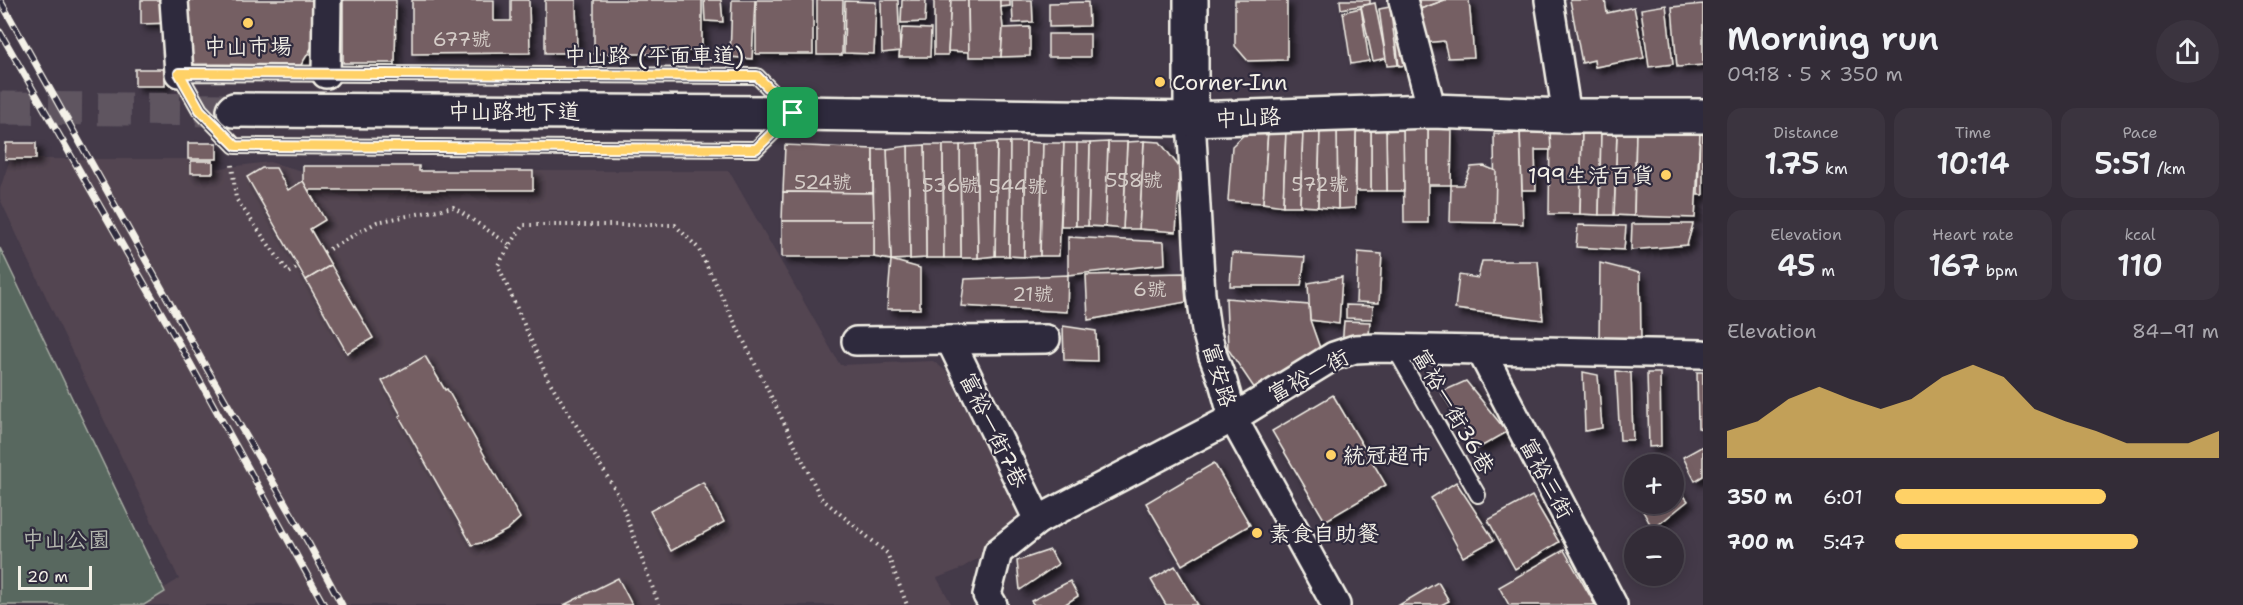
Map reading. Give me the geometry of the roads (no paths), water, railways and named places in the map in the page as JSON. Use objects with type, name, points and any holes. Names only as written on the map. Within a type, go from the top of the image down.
[{"type":"street","points":[[174,0],[179,73]]},
{"type":"street","points":[[326,74],[327,0]]},
{"type":"street","points":[[1191,0],[1191,119]]},
{"type":"street","points":[[1403,0],[1432,111]]},
{"type":"street","points":[[1549,0],[1568,116]]},
{"type":"street","name":"中山路地下道","points":[[234,110],[793,113]]},
{"type":"street","name":"中山路","points":[[793,113],[1191,119],[1432,111],[1568,116],[1703,117]]},
{"type":"street","name":"富安路","points":[[1191,119],[1201,294],[1206,330],[1213,356],[1233,418],[1336,605]]},
{"type":"street","name":"富裕一街7巷","points":[[856,341],[1046,339]]},
{"type":"street","name":"富裕一街7巷","points":[[951,340],[1038,520]]},
{"type":"street","name":"富裕一街","points":[[990,600],[998,552],[1038,520],[1233,418],[1334,356],[1355,349],[1394,348],[1703,354]]},
{"type":"street","name":"富裕三街","points":[[1481,351],[1613,605]]},
{"type":"lane","name":"中山路 (平面車道)","points":[[179,73],[757,76],[793,113]]},
{"type":"lane","points":[[179,73],[200,110],[236,146],[756,149],[793,113]]},
{"type":"lane","name":"富裕一街36巷","points":[[1394,348],[1478,495]]},
{"type":"tunnel","points":[[0,108],[234,110]]},
{"type":"railway","points":[[0,0],[342,605]]},
{"type":"railway","points":[[0,32],[190,363],[324,605]]},
{"type":"place","name":"中山市場","points":[[248,23]]},
{"type":"place","name":"Corner-Inn","points":[[1160,82]]},
{"type":"place","name":"199生活百貨","points":[[1666,175]]},
{"type":"place","name":"統冠超市","points":[[1331,455]]},
{"type":"place","name":"素食自助餐","points":[[1257,533]]},
{"type":"park label","name":"中山公園","points":[[66,539]]}]
